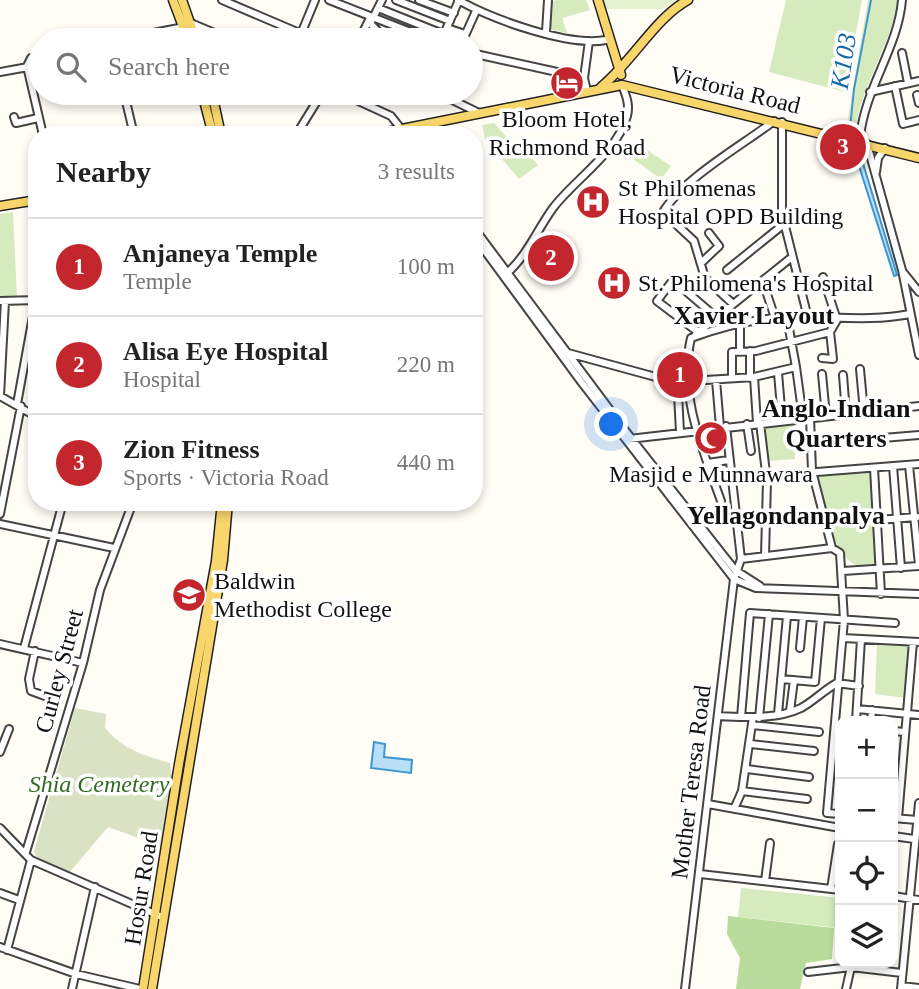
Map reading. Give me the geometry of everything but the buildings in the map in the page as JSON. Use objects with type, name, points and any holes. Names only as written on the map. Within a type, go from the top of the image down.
[{"type":"main road","points":[[173,0],[190,28]]},
{"type":"main road","points":[[182,0],[188,25]]},
{"type":"main road","points":[[423,126],[622,85],[606,40],[596,0]]},
{"type":"main road","points":[[596,0],[618,73]]},
{"type":"main road","points":[[598,89],[618,73],[662,22],[688,0]]},
{"type":"main road","name":"Victoria Road","points":[[622,85],[862,141],[919,158]]},
{"type":"main road","points":[[205,105],[211,126]]},
{"type":"main road","points":[[215,105],[219,126]]},
{"type":"main road","points":[[0,206],[28,201]]},
{"type":"main road","name":"Hosur Road","points":[[152,989],[179,764],[216,561],[221,511]]},
{"type":"main road","name":"Hosur Road","points":[[142,989],[160,916],[223,560],[227,511]]},
{"type":"street","points":[[222,0],[287,28]]},
{"type":"street","points":[[303,28],[315,0]]},
{"type":"street","points":[[330,0],[370,19],[397,28]]},
{"type":"street","points":[[365,28],[382,0]]},
{"type":"street","points":[[396,0],[453,28]]},
{"type":"street","points":[[419,0],[454,13]]},
{"type":"street","points":[[446,28],[458,0],[502,22],[589,41],[606,40]]},
{"type":"street","points":[[545,32],[548,0]]},
{"type":"street","points":[[902,0],[900,23],[870,92],[862,141],[902,270],[919,355]]},
{"type":"street","points":[[378,8],[428,28]]},
{"type":"street","points":[[468,28],[476,11]]},
{"type":"street","points":[[370,19],[377,28]]},
{"type":"street","points":[[174,28],[188,25],[197,28]]},
{"type":"street","points":[[587,91],[584,78],[589,41]]},
{"type":"street","points":[[902,53],[908,83]]},
{"type":"street","points":[[483,56],[584,78]]},
{"type":"street","points":[[0,72],[28,67]]},
{"type":"street","points":[[870,92],[919,81]]},
{"type":"street","points":[[505,274],[524,254],[552,209],[615,138],[626,117],[628,103],[622,85]]},
{"type":"street","points":[[895,86],[903,124],[919,120]]},
{"type":"street","points":[[35,105],[40,126]]},
{"type":"street","points":[[127,105],[132,126]]},
{"type":"street","points":[[302,126],[315,105]]},
{"type":"street","points":[[367,105],[391,116],[398,126]]},
{"type":"street","points":[[463,105],[479,113]]},
{"type":"street","points":[[14,117],[16,123],[38,118]]},
{"type":"street","points":[[779,121],[784,225],[808,318]]},
{"type":"street","points":[[733,304],[705,278],[694,241],[663,212],[669,202],[702,174],[779,121]]},
{"type":"street","points":[[875,177],[878,158],[885,148]]},
{"type":"street","points":[[727,270],[784,225]]},
{"type":"street","points":[[701,263],[719,246],[709,233]]},
{"type":"street","points":[[483,241],[734,579],[744,586],[772,589],[844,594],[919,594]]},
{"type":"street","points":[[483,247],[568,353],[629,440],[735,570],[757,585],[772,589]]},
{"type":"street","points":[[524,254],[559,277]]},
{"type":"street","points":[[721,501],[695,430],[688,382],[687,354],[691,338],[792,257]]},
{"type":"street","points":[[902,270],[919,292]]},
{"type":"street","points":[[823,277],[837,320]]},
{"type":"street","points":[[698,331],[657,301],[673,281],[716,317]]},
{"type":"street","points":[[763,282],[775,318]]},
{"type":"street","points":[[28,300],[3,301],[0,396],[28,411]]},
{"type":"street","points":[[691,338],[740,324],[775,318],[883,319],[909,314]]},
{"type":"street","points":[[787,318],[811,443],[811,471],[832,548]]},
{"type":"street","points":[[822,358],[833,359],[830,331],[837,320]]},
{"type":"street","points":[[740,324],[740,352]]},
{"type":"street","points":[[732,378],[732,352],[793,342],[830,331]]},
{"type":"street","points":[[0,513],[28,349]]},
{"type":"street","points":[[750,351],[766,476],[765,556]]},
{"type":"street","points":[[568,353],[652,378],[688,382],[752,377],[796,367]]},
{"type":"street","points":[[860,369],[864,412]]},
{"type":"street","points":[[778,373],[782,420]]},
{"type":"street","points":[[822,374],[827,416]]},
{"type":"street","points":[[842,374],[846,414]]},
{"type":"street","points":[[716,380],[739,535],[741,559],[735,570]]},
{"type":"street","points":[[678,394],[681,432]]},
{"type":"street","points":[[629,440],[695,430],[919,406]]},
{"type":"street","points":[[747,424],[751,452]]},
{"type":"street","points":[[811,443],[919,435]]},
{"type":"street","points":[[707,463],[729,460]]},
{"type":"street","points":[[766,476],[919,464]]},
{"type":"street","points":[[843,571],[919,565],[917,517],[909,465]]},
{"type":"street","points":[[893,466],[901,568]]},
{"type":"street","points":[[874,468],[881,594]]},
{"type":"street","points":[[24,648],[61,511]]},
{"type":"street","name":"Curley Street","points":[[26,852],[83,663],[100,590],[128,511]]},
{"type":"street","points":[[877,520],[917,517]]},
{"type":"street","points":[[0,524],[114,548]]},
{"type":"street","points":[[730,537],[739,535]]},
{"type":"street","points":[[741,559],[832,548],[841,553],[844,620],[837,683],[838,716]]},
{"type":"street","name":"Mother Teresa Road","points":[[685,989],[735,570]]},
{"type":"street","points":[[741,717],[750,613],[895,623]]},
{"type":"street","points":[[734,809],[747,769],[769,614]]},
{"type":"street","points":[[778,714],[787,615]]},
{"type":"street","points":[[800,648],[803,617]]},
{"type":"street","points":[[781,680],[815,682],[821,618]]},
{"type":"street","points":[[843,638],[916,642],[898,792]]},
{"type":"street","points":[[856,716],[861,639]]},
{"type":"street","points":[[0,644],[83,663]]},
{"type":"street","points":[[35,651],[28,685],[31,691],[45,696]]},
{"type":"street","points":[[790,711],[794,680]]},
{"type":"street","points":[[755,720],[800,709],[837,683],[859,686]]},
{"type":"street","points":[[857,709],[919,715]]},
{"type":"street","points":[[871,716],[872,710]]},
{"type":"street","points":[[718,716],[741,717],[819,732]]},
{"type":"street","points":[[0,752],[9,729]]},
{"type":"street","points":[[898,731],[905,732]]},
{"type":"street","points":[[751,744],[814,751]]},
{"type":"street","points":[[835,754],[827,813],[835,814]]},
{"type":"street","points":[[747,769],[808,777]]},
{"type":"street","points":[[742,791],[807,799]]},
{"type":"street","points":[[919,803],[902,973],[902,988],[919,988]]},
{"type":"street","points":[[708,804],[835,827]]},
{"type":"street","points":[[898,818],[918,817]]},
{"type":"street","points":[[0,828],[31,860],[160,916]]},
{"type":"street","points":[[765,881],[770,844]]},
{"type":"street","points":[[31,860],[3,949],[76,974],[142,989]]},
{"type":"street","points":[[831,889],[835,863]]},
{"type":"street","points":[[699,874],[835,889]]},
{"type":"street","points":[[72,989],[95,887]]},
{"type":"street","points":[[0,893],[19,900]]},
{"type":"street","points":[[898,897],[919,900]]},
{"type":"street","points":[[808,972],[842,968]]},
{"type":"street","points":[[846,989],[851,968]]},
{"type":"street","points":[[860,968],[902,973]]},
{"type":"green space","points":[[556,0],[586,0],[590,10],[562,18],[567,33],[545,28],[549,3]]},
{"type":"green space","points":[[602,0],[677,0],[663,9],[605,9]]},
{"type":"green space","points":[[786,0],[862,0],[845,92],[769,72]]},
{"type":"green space","points":[[868,0],[897,0],[889,34],[863,99],[855,134],[848,132],[848,118]]},
{"type":"green space","points":[[494,123],[512,143],[519,143],[538,165],[519,179],[485,139],[482,125]]},
{"type":"green space","points":[[638,144],[671,166],[661,179],[629,156]]},
{"type":"green space","points":[[13,212],[17,297],[0,297],[0,214]]},
{"type":"green space","points":[[793,423],[795,459],[768,461],[765,425]]},
{"type":"green space","points":[[872,473],[878,566],[861,566],[848,559],[840,550],[824,511],[814,475]]},
{"type":"green space","points":[[877,643],[911,644],[907,698],[875,694]]},
{"type":"green space","name":"Shia Cemetery","points":[[75,708],[106,714],[105,728],[119,742],[134,751],[170,763],[172,778],[160,846],[108,827],[69,873],[37,859],[34,851]]},
{"type":"green space","points":[[741,888],[835,897],[835,927],[738,917]]},
{"type":"green space","points":[[728,916],[834,928],[832,959],[806,963],[800,989],[736,989],[740,958],[727,934]]},
{"type":"water","points":[[853,147],[858,147],[897,275],[894,276]]},
{"type":"water","points":[[374,742],[385,744],[384,757],[412,760],[411,773],[371,768]]},
{"type":"waterway","name":"K103","points":[[850,128],[854,89],[871,0]]},
{"type":"place","name":"Bloom Hotel, Richmond Road","points":[[567,83]]},
{"type":"place","name":"Zion Fitness","points":[[843,147]]},
{"type":"place","name":"St Philomenas Hospital OPD Building","points":[[593,202]]},
{"type":"place","name":"Alisa Eye Hospital","points":[[551,258]]},
{"type":"place","name":"St. Philomena's Hospital","points":[[614,283]]},
{"type":"place","name":"Anjaneya Temple","points":[[680,375]]},
{"type":"place","name":"Masjid e Munnawara","points":[[711,438]]},
{"type":"place","name":"Baldwin Methodist College","points":[[189,595]]},
{"type":"district","name":"Xavier Layout","points":[[754,315]]},
{"type":"district","name":"Anglo-Indian Quarters","points":[[836,422]]},
{"type":"district","name":"Yellagondanpalya","points":[[786,515]]}]
